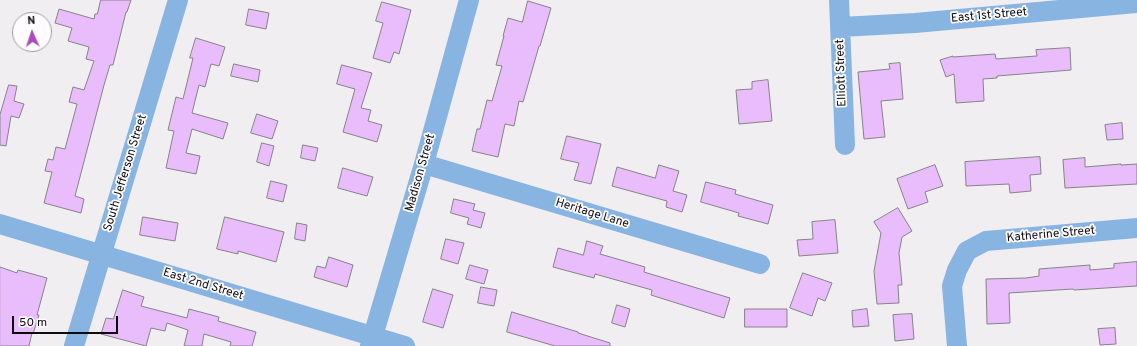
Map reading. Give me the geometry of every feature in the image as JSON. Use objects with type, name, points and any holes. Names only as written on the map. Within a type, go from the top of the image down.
[{"type":"street","name":"South Jefferson Street","points":[[74,346],[178,0]]},
{"type":"street","name":"Madison Street","points":[[371,341],[424,164],[469,0]]},
{"type":"street","name":"Elliott Street","points":[[839,0],[845,145]]},
{"type":"street","name":"East 1st Street","points":[[841,27],[915,23],[1109,3],[1137,3]]},
{"type":"street","name":"Heritage Lane","points":[[424,164],[760,264]]},
{"type":"street","name":"East 2nd Street","points":[[0,224],[102,254],[371,341],[405,346]]},
{"type":"street","name":"Katherine Street","points":[[957,346],[952,286],[957,270],[967,251],[986,241],[1137,228]]},
{"type":"building","points":[[101,0],[131,0],[126,12],[113,65],[110,65],[104,85],[75,196],[84,199],[81,213],[44,203],[52,172],[45,171],[48,159],[53,160],[56,147],[65,149],[77,104],[69,102],[73,87],[84,90],[94,61],[86,59],[89,47],[68,41],[72,28],[55,23],[59,9],[94,19]]},
{"type":"building","points":[[528,1],[551,8],[523,102],[519,101],[514,126],[505,124],[498,157],[472,151],[477,129],[480,129],[487,100],[492,101],[502,66],[496,65],[508,18],[522,22]]},
{"type":"building","points":[[382,2],[411,10],[399,54],[394,52],[390,63],[373,58],[383,23],[376,21]]},
{"type":"building","points":[[249,9],[269,13],[266,29],[246,25]]},
{"type":"building","points":[[196,38],[225,47],[219,66],[211,64],[205,87],[199,85],[192,113],[228,123],[223,139],[192,129],[186,153],[200,156],[196,174],[166,168],[174,131],[168,130],[176,97],[183,99],[193,58],[190,58]]},
{"type":"building","points":[[1070,48],[1071,70],[997,76],[997,78],[983,79],[984,101],[956,103],[954,74],[946,77],[940,60],[953,56],[995,54],[996,59],[1037,56],[1036,50]]},
{"type":"building","points":[[900,63],[903,99],[881,101],[885,137],[864,139],[858,72],[890,69],[889,64]]},
{"type":"building","points":[[234,64],[260,70],[258,82],[231,76]]},
{"type":"building","points":[[342,65],[372,73],[361,108],[371,110],[368,121],[382,125],[377,142],[343,132],[355,89],[337,84]]},
{"type":"building","points":[[768,80],[772,121],[739,124],[736,90],[752,89],[752,82]]},
{"type":"building","points":[[9,85],[17,86],[14,101],[24,104],[19,118],[11,116],[6,146],[0,145],[0,115]]},
{"type":"building","points":[[257,114],[278,121],[272,139],[251,133]]},
{"type":"building","points":[[1122,123],[1123,139],[1107,140],[1105,125]]},
{"type":"building","points":[[567,136],[601,144],[591,184],[574,180],[579,163],[561,159]]},
{"type":"building","points":[[262,143],[274,146],[269,166],[257,162]]},
{"type":"building","points":[[303,145],[318,148],[315,161],[301,158]]},
{"type":"building","points":[[1040,157],[1041,174],[1030,175],[1031,191],[1010,193],[1009,184],[966,186],[965,162]]},
{"type":"building","points":[[1085,158],[1085,167],[1137,164],[1137,184],[1065,188],[1063,160]]},
{"type":"building","points":[[659,165],[679,171],[673,191],[687,195],[682,212],[666,207],[667,201],[612,186],[617,167],[655,178]]},
{"type":"building","points":[[935,165],[943,186],[925,192],[928,202],[908,209],[897,179]]},
{"type":"building","points":[[343,168],[373,177],[367,196],[338,188]]},
{"type":"building","points":[[271,181],[287,185],[283,202],[267,198]]},
{"type":"building","points":[[706,182],[736,190],[735,194],[773,205],[768,224],[738,216],[739,213],[701,202]]},
{"type":"building","points":[[454,199],[475,204],[473,210],[485,213],[481,228],[467,224],[469,218],[451,213]]},
{"type":"building","points":[[898,208],[912,231],[902,237],[899,253],[902,285],[898,285],[899,303],[877,304],[874,271],[881,233],[874,222]]},
{"type":"building","points":[[143,217],[178,223],[175,241],[140,235]]},
{"type":"building","points":[[225,217],[284,232],[276,262],[238,251],[238,254],[217,249]]},
{"type":"building","points":[[835,220],[838,253],[799,256],[797,240],[813,239],[812,222]]},
{"type":"building","points":[[297,223],[307,225],[305,241],[295,239]]},
{"type":"building","points":[[446,239],[464,243],[458,264],[441,259]]},
{"type":"building","points":[[587,241],[603,246],[600,254],[645,267],[644,272],[730,298],[724,318],[651,295],[652,290],[595,274],[594,278],[553,267],[558,248],[583,255]]},
{"type":"building","points":[[329,257],[353,265],[347,287],[314,277],[317,266],[325,268]]},
{"type":"building","points":[[1137,262],[1137,286],[1009,293],[1010,323],[987,324],[986,279],[1026,278],[1039,276],[1039,269],[1090,265],[1090,270],[1114,268],[1114,264]]},
{"type":"building","points":[[470,265],[488,270],[484,284],[466,279]]},
{"type":"building","points":[[0,267],[17,273],[18,270],[47,278],[37,315],[39,315],[29,346],[0,346]]},
{"type":"building","points":[[803,273],[832,283],[825,301],[818,298],[812,316],[790,308]]},
{"type":"building","points":[[481,287],[497,290],[494,306],[478,303]]},
{"type":"building","points":[[433,289],[453,295],[443,328],[423,322]]},
{"type":"building","points":[[123,290],[144,297],[141,306],[187,318],[189,309],[219,317],[218,321],[256,332],[252,346],[230,346],[231,342],[204,334],[202,346],[184,346],[188,330],[167,323],[165,331],[151,328],[146,346],[101,334],[106,318],[113,319]]},
{"type":"building","points":[[617,305],[630,309],[625,327],[612,323]]},
{"type":"building","points":[[745,309],[787,309],[787,327],[745,327]]},
{"type":"building","points":[[867,309],[869,326],[853,327],[852,311]]},
{"type":"building","points":[[512,312],[610,343],[610,346],[555,346],[507,332]]},
{"type":"building","points":[[912,314],[914,339],[895,341],[893,315]]},
{"type":"building","points":[[1115,328],[1116,344],[1100,345],[1098,329]]}]
